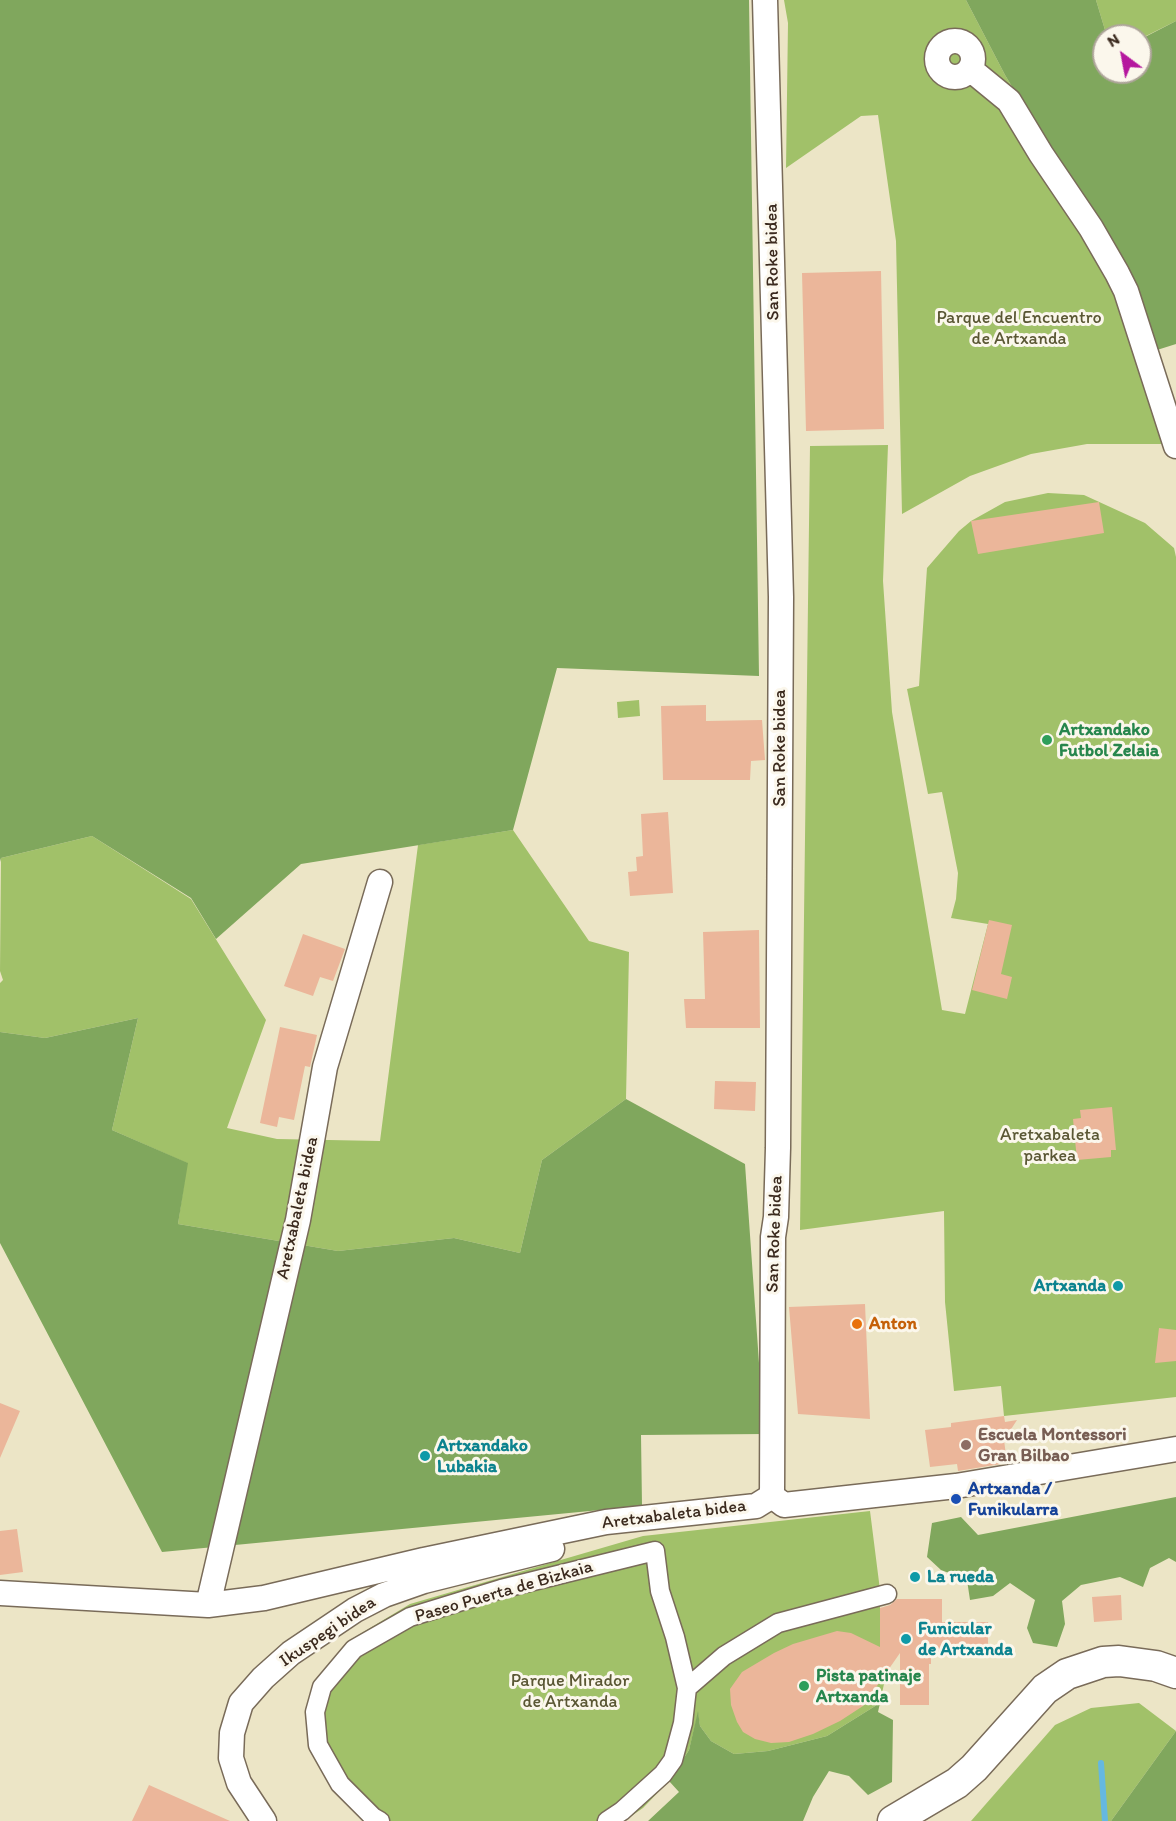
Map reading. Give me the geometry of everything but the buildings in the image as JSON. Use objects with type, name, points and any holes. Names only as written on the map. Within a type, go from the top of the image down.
[{"type":"street","name":"San Roke bidea","points":[[765,0],[781,597],[778,1148],[776,1217],[773,1237],[772,1496]]},
{"type":"street","points":[[970,69],[1009,101],[1041,154],[1091,228],[1117,273],[1126,291],[1176,446]]},
{"type":"street","name":"Aretxabaleta bidea","points":[[208,1605],[298,1221],[325,1067],[380,882]]},
{"type":"street","name":"Aretxabaleta bidea","points":[[0,1593],[208,1605],[264,1598],[424,1560],[606,1522],[756,1506],[772,1496],[784,1505],[956,1486],[1176,1449]]},
{"type":"street","name":"Ikuspegi bidea","points":[[264,1821],[239,1784],[231,1758],[231,1733],[241,1703],[263,1678],[291,1653],[355,1610],[384,1595],[424,1581],[635,1528],[653,1516]]},
{"type":"street","name":"Paseo Puerta de Bizkaia","points":[[380,1821],[373,1817],[340,1784],[318,1745],[315,1712],[322,1687],[354,1649],[410,1617],[501,1589],[656,1551],[660,1591],[675,1637],[687,1688],[683,1723],[673,1760],[654,1785],[607,1821]]},
{"type":"street","points":[[687,1688],[724,1656],[778,1623],[887,1594]]},
{"type":"street","points":[[894,1821],[943,1792],[974,1768],[1045,1689],[1067,1674],[1103,1662],[1119,1661],[1156,1666],[1176,1673]]},
{"type":"green space","points":[[0,0],[749,0],[759,676],[557,668],[513,830],[301,864],[216,939],[191,898],[92,836],[1,858],[0,862]]},
{"type":"green space","name":"Parque del Encuentro de Artxanda","points":[[784,0],[966,0],[1005,75],[1069,181],[1176,444],[1087,444],[1031,454],[970,476],[902,514],[896,241],[878,115],[861,116],[786,168],[788,23]]},
{"type":"green space","points":[[966,0],[1096,0],[1103,24],[1092,24],[1092,84],[1152,84],[1152,33],[1176,21],[1176,344],[1157,350],[1069,181],[1005,75]]},
{"type":"green space","points":[[1096,0],[1176,0],[1176,21],[1152,33],[1152,24],[1103,24]]},
{"type":"green space","name":"Aretxabaleta parkea","points":[[888,445],[883,581],[892,712],[942,1010],[965,1014],[988,924],[951,918],[956,899],[958,873],[942,792],[928,794],[907,689],[919,686],[927,568],[959,531],[971,521],[1005,502],[1048,493],[1084,495],[1145,523],[1174,548],[1176,557],[1176,1397],[1004,1416],[1001,1386],[954,1391],[945,1302],[944,1211],[800,1230],[810,446]]},
{"type":"green space","points":[[639,700],[640,716],[618,718],[617,702]]},
{"type":"green space","points":[[513,830],[589,941],[629,952],[626,1099],[542,1160],[520,1253],[454,1238],[338,1251],[178,1224],[187,1163],[112,1130],[138,1018],[45,1038],[0,1032],[0,983],[3,980],[0,971],[1,858],[92,836],[191,899],[266,1020],[227,1128],[277,1139],[380,1141],[418,845]]},
{"type":"green space","points":[[138,1018],[112,1130],[188,1163],[178,1224],[338,1251],[454,1238],[520,1253],[542,1160],[626,1099],[745,1164],[764,1434],[641,1435],[642,1506],[162,1552],[0,1243],[0,1032],[45,1038]]},
{"type":"green space","points":[[1176,1497],[1176,1562],[1169,1558],[1150,1568],[1143,1587],[1120,1577],[1081,1585],[1062,1601],[1065,1624],[1057,1647],[1033,1643],[1027,1628],[1035,1600],[1010,1583],[993,1596],[970,1600],[967,1580],[941,1570],[927,1557],[932,1523],[961,1517],[978,1535]]},
{"type":"green space","name":"Parque Mirador de Artxanda","points":[[870,1511],[880,1590],[885,1679],[880,1703],[827,1736],[768,1751],[734,1754],[711,1741],[700,1726],[698,1714],[689,1750],[669,1781],[643,1808],[624,1821],[369,1821],[330,1783],[311,1750],[306,1719],[308,1701],[324,1670],[350,1640],[410,1604],[643,1536]]},
{"type":"green space","points":[[880,1703],[878,1712],[893,1720],[892,1782],[868,1795],[849,1776],[829,1771],[813,1797],[803,1821],[648,1821],[679,1792],[669,1781],[689,1750],[698,1711],[700,1726],[711,1741],[734,1754],[768,1751],[827,1736]]},
{"type":"green space","points":[[1139,1703],[1176,1731],[1111,1821],[971,1821],[1055,1725],[1091,1708]]},
{"type":"green space","points":[[1176,1731],[1176,1821],[1111,1821]]},
{"type":"waterway","points":[[1101,1763],[1105,1821]]},
{"type":"place","name":"Artxandako Futbol Zelaia","points":[[1047,740]]},
{"type":"place","name":"Artxanda","points":[[1118,1286]]},
{"type":"place","name":"Anton","points":[[857,1324]]},
{"type":"place","name":"Escuela Montessori Gran Bilbao","points":[[966,1445]]},
{"type":"place","name":"Artxandako Lubakia","points":[[425,1456]]},
{"type":"place","name":"Artxanda / Funikularra","points":[[956,1499]]},
{"type":"place","name":"La rueda","points":[[915,1577]]},
{"type":"place","name":"Funicular de Artxanda","points":[[906,1639]]},
{"type":"place","name":"Pista patinaje Artxanda","points":[[804,1686]]}]
